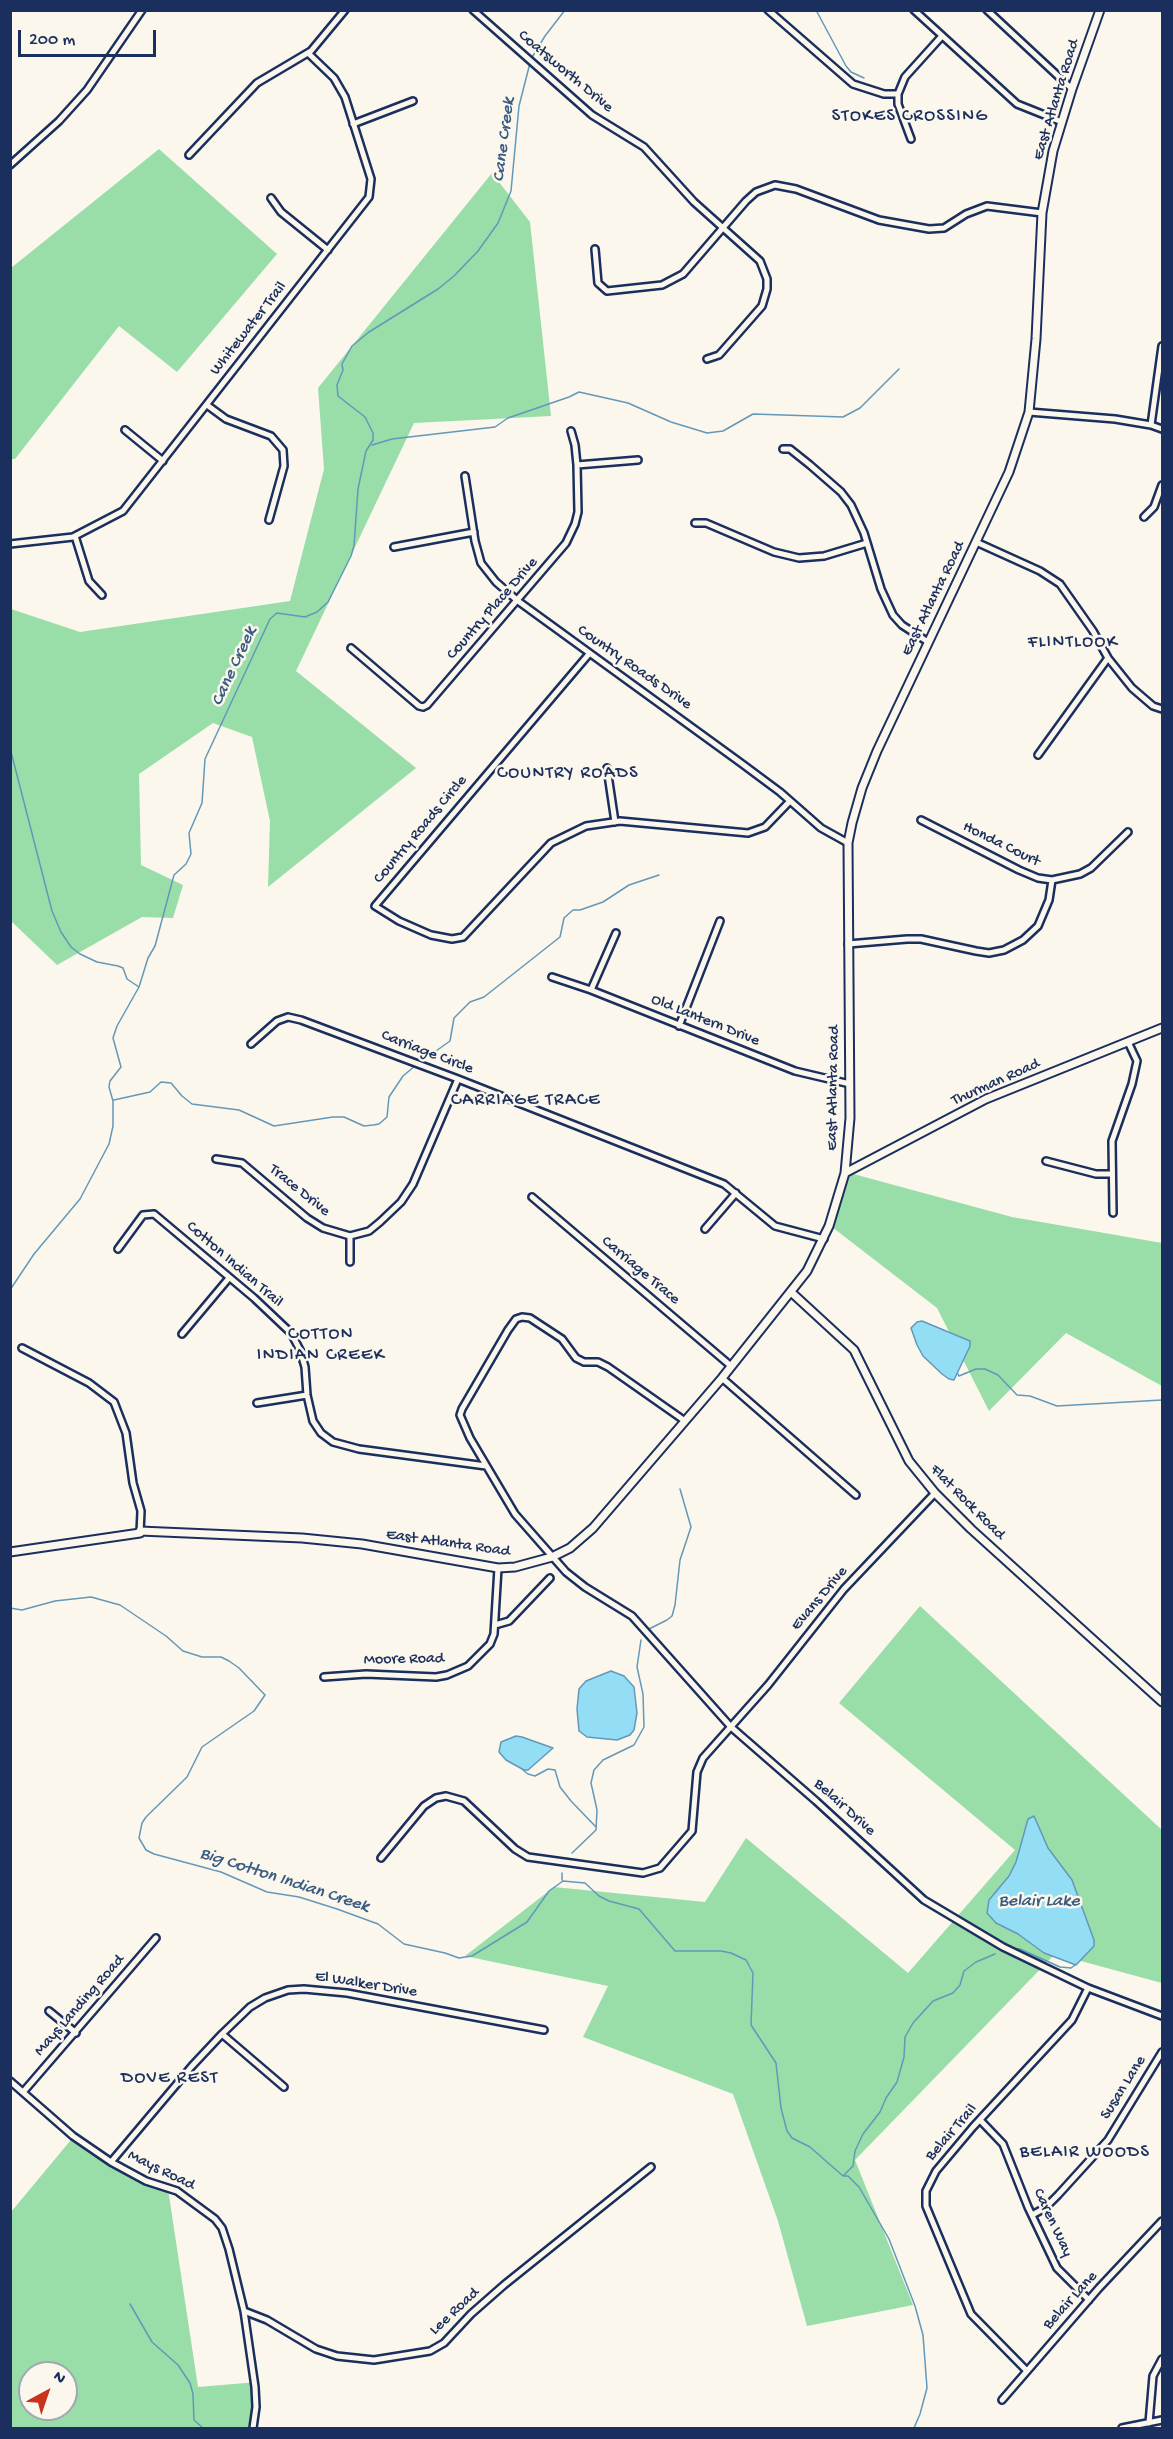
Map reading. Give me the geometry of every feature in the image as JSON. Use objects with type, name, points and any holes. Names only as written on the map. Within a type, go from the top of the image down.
[{"type":"street","points":[[10,165],[59,121],[87,90],[142,10]]},
{"type":"street","points":[[189,155],[256,83],[308,53],[345,10]]},
{"type":"street","name":"Coatsworth Drive","points":[[473,10],[592,115],[644,147],[685,193],[760,261],[767,279],[767,289],[762,306],[719,355],[707,359]]},
{"type":"street","points":[[768,10],[853,84],[884,94],[898,94]]},
{"type":"street","points":[[914,10],[1017,104],[1062,122]]},
{"type":"street","points":[[987,10],[1072,88]]},
{"type":"street","name":"East Atlanta Road","points":[[10,1552],[151,1532],[302,1538],[424,1553],[498,1568],[515,1568],[552,1557],[570,1548],[593,1528],[722,1378],[807,1271],[824,1239],[845,1173],[850,1084],[848,843],[868,773],[1009,472],[1029,412],[1036,339],[1042,213],[1053,152],[1072,88],[1100,10]]},
{"type":"street","points":[[911,139],[902,116],[898,94],[905,77],[942,36]]},
{"type":"street","name":"Whitewater Trail","points":[[10,544],[75,536],[123,511],[369,197],[371,179],[345,97],[334,78],[308,53]]},
{"type":"street","points":[[353,124],[413,101]]},
{"type":"street","points":[[596,249],[598,283],[607,291],[654,287],[678,279],[756,192],[775,185],[796,189],[879,220],[929,229],[944,228],[966,214],[987,206],[1042,213]]},
{"type":"street","points":[[271,198],[281,212],[328,250]]},
{"type":"street","points":[[1151,425],[1162,346]]},
{"type":"street","points":[[207,405],[226,419],[271,436],[283,450],[284,466],[268,520]]},
{"type":"street","points":[[1029,412],[1115,419],[1162,429]]},
{"type":"street","points":[[125,430],[163,461]]},
{"type":"street","name":"Country Place Drive","points":[[351,648],[423,707],[518,601],[566,543],[578,512],[577,465],[571,431]]},
{"type":"street","points":[[783,448],[790,449],[841,492],[859,520],[881,589],[893,615],[902,625],[928,642]]},
{"type":"street","points":[[577,465],[638,460]]},
{"type":"street","name":"Country Roads Drive","points":[[465,476],[474,532],[481,563],[486,571],[518,601],[589,654],[683,719],[790,801],[820,828],[848,843]]},
{"type":"street","points":[[1144,517],[1154,507],[1162,485]]},
{"type":"street","points":[[695,523],[706,523],[774,552],[799,558],[824,556],[867,543]]},
{"type":"street","points":[[394,547],[474,532]]},
{"type":"street","points":[[75,536],[89,581],[102,595]]},
{"type":"street","points":[[976,542],[1040,571],[1060,584],[1093,631],[1108,658],[1132,688],[1154,706],[1162,709]]},
{"type":"street","name":"Country Roads Circle","points":[[589,654],[375,906],[399,921],[431,935],[452,939],[463,937],[551,843],[586,826],[615,822],[686,826],[748,833],[765,827],[790,801]]},
{"type":"street","points":[[1038,755],[1108,658]]},
{"type":"street","points":[[607,768],[615,822]]},
{"type":"street","name":"Honda Court","points":[[921,820],[1019,870],[1038,878],[1052,880],[1086,871],[1128,832]]},
{"type":"street","points":[[848,944],[921,939],[989,953],[1004,950],[1023,939],[1038,926],[1049,900],[1052,880]]},
{"type":"street","points":[[679,1026],[720,921]]},
{"type":"street","points":[[591,990],[616,933]]},
{"type":"street","name":"Old Lantern Drive","points":[[552,977],[591,990],[795,1071],[850,1084]]},
{"type":"street","name":"Carriage Circle","points":[[251,1044],[268,1027],[288,1017],[310,1023],[724,1184],[776,1226],[824,1239]]},
{"type":"street","name":"Thurman Road","points":[[845,1173],[986,1099],[1162,1028]]},
{"type":"street","points":[[1113,1213],[1112,1141],[1132,1084],[1137,1060],[1128,1042]]},
{"type":"street","points":[[350,1262],[350,1236],[369,1231],[380,1222],[401,1202],[420,1170],[458,1079]]},
{"type":"street","name":"Trace Drive","points":[[216,1159],[242,1163],[307,1218],[323,1228],[350,1236]]},
{"type":"street","points":[[1046,1161],[1096,1174],[1112,1174]]},
{"type":"street","points":[[705,1229],[736,1193]]},
{"type":"street","name":"Carriage Trace","points":[[532,1197],[731,1366]]},
{"type":"street","name":"Cotton Indian Trail","points":[[118,1249],[143,1215],[153,1214],[254,1298],[291,1334],[300,1350],[305,1367],[307,1395],[316,1427],[333,1442],[359,1449],[486,1466]]},
{"type":"street","points":[[182,1334],[229,1278]]},
{"type":"street","name":"Flat Rock Road","points":[[791,1292],[854,1350],[909,1461],[935,1493],[971,1529],[1162,1702]]},
{"type":"street","name":"Belair Drive","points":[[685,1421],[608,1367],[598,1362],[584,1362],[576,1358],[562,1339],[530,1318],[522,1317],[516,1319],[508,1330],[462,1409],[461,1419],[515,1514],[552,1557],[585,1587],[632,1616],[731,1727],[924,1900],[1003,1947],[1088,1988],[1162,2016]]},
{"type":"street","points":[[22,1348],[89,1383],[114,1402],[126,1433],[133,1483],[141,1511],[140,1533]]},
{"type":"street","points":[[722,1378],[856,1495]]},
{"type":"street","points":[[257,1403],[307,1395]]},
{"type":"street","name":"Evans Drive","points":[[381,1858],[424,1806],[436,1798],[446,1796],[464,1801],[515,1850],[528,1857],[643,1873],[654,1871],[667,1862],[690,1834],[694,1825],[699,1765],[844,1589],[935,1493]]},
{"type":"street","name":"Moore Road","points":[[324,1677],[356,1675],[429,1677],[447,1675],[461,1670],[479,1656],[492,1640],[498,1568]]},
{"type":"street","points":[[495,1625],[509,1622],[550,1578]]},
{"type":"street","name":"Mays Landing Road","points":[[24,2091],[156,1938]]},
{"type":"street","name":"Belair Trail","points":[[1027,2371],[971,2314],[926,2206],[926,2191],[936,2171],[1072,2020],[1088,1988]]},
{"type":"street","name":"El Walker Drive","points":[[111,2162],[222,2034],[250,2007],[265,1998],[296,1989],[347,1993],[543,2030]]},
{"type":"street","points":[[49,2011],[76,2033]]},
{"type":"street","points":[[222,2034],[284,2086]]},
{"type":"street","name":"Susan Lane","points":[[1032,2215],[1045,2208],[1058,2196],[1108,2140],[1162,2052]]},
{"type":"street","name":"Mays Road","points":[[10,2081],[73,2136],[111,2162],[146,2181],[177,2192],[215,2218],[222,2228],[229,2249],[244,2311],[255,2387],[256,2407],[253,2428]]},
{"type":"street","name":"Caren Way","points":[[981,2121],[1003,2144],[1057,2268],[1089,2300]]},
{"type":"street","name":"Lee Road","points":[[244,2311],[267,2320],[316,2349],[337,2356],[374,2360],[430,2351],[444,2343],[471,2314],[504,2285],[651,2167]]},
{"type":"street","name":"Belair Lane","points":[[1002,2400],[1162,2221]]},
{"type":"street","points":[[1149,2423],[1153,2376],[1162,2359]]},
{"type":"street","points":[[1122,2428],[1162,2420]]},
{"type":"green space","points":[[159,149],[277,254],[177,372],[119,326],[15,459],[11,459],[11,268]]},
{"type":"green space","points":[[492,173],[530,222],[551,416],[414,423],[296,671],[416,768],[268,887],[270,821],[252,737],[213,723],[139,774],[141,865],[183,885],[173,918],[142,917],[57,965],[11,921],[11,609],[80,632],[290,601],[324,469],[318,388]]},
{"type":"green space","points":[[846,1172],[1012,1217],[1162,1243],[1162,1386],[1066,1333],[989,1411],[937,1308],[832,1227]]},
{"type":"green space","points":[[920,1606],[1162,1830],[1162,1983],[1055,1954],[855,2160],[913,2305],[807,2326],[778,2221],[733,2094],[583,2037],[608,1986],[465,1956],[554,1887],[705,1902],[746,1838],[908,1973],[1015,1850],[839,1703]]},
{"type":"green space","points":[[75,2135],[132,2175],[168,2189],[198,2387],[258,2382],[255,2428],[11,2428],[11,2212]]},
{"type":"water","points":[[922,1321],[970,1341],[970,1346],[954,1380],[942,1374],[923,1356],[917,1345],[911,1328],[917,1322]]},
{"type":"water","points":[[611,1671],[624,1676],[634,1687],[637,1713],[634,1730],[630,1735],[617,1740],[587,1737],[579,1731],[577,1709],[579,1689],[586,1681]]},
{"type":"water","points":[[516,1736],[553,1748],[528,1770],[524,1770],[506,1760],[499,1752],[501,1742]]},
{"type":"water","name":"Belair Lake","points":[[1034,1816],[1048,1848],[1072,1880],[1094,1940],[1094,1946],[1076,1965],[1044,1953],[1018,1934],[996,1923],[987,1913],[989,1900],[1009,1876],[1016,1862],[1028,1819]]},
{"type":"waterway","name":"Cane Creek","points":[[531,59],[565,10]]},
{"type":"waterway","points":[[816,10],[846,66],[851,72],[864,78]]},
{"type":"waterway","name":"Cane Creek","points":[[10,1290],[34,1254],[80,1199],[109,1144],[113,1126],[113,1101],[109,1087],[110,1081],[121,1067],[113,1038],[117,1026],[139,987],[148,958],[155,946],[174,875],[186,864],[191,854],[189,833],[202,803],[205,759],[270,619],[277,613],[305,617],[317,612],[328,602],[351,556],[354,546],[358,489],[366,451],[373,440],[373,433],[365,417],[338,396],[337,385],[343,370],[342,364],[352,346],[369,332],[438,289],[454,276],[478,251],[498,223],[511,191],[519,106],[530,63]]},
{"type":"waterway","points":[[372,445],[392,439],[495,427],[508,418],[579,392],[628,403],[671,422],[707,433],[723,431],[753,414],[843,417],[860,408],[899,369]]},
{"type":"waterway","points":[[10,748],[52,911],[61,932],[71,947],[80,954],[97,962],[123,968],[127,979],[139,987]]},
{"type":"waterway","points":[[422,1061],[450,1041],[454,1018],[470,1002],[484,997],[560,937],[564,918],[573,910],[580,910],[603,902],[629,885],[659,875]]},
{"type":"waterway","points":[[114,1100],[150,1092],[161,1082],[171,1083],[192,1104],[239,1110],[274,1126],[333,1117],[344,1117],[364,1126],[373,1125],[379,1124],[387,1117],[389,1097],[403,1076],[415,1066]]},
{"type":"waterway","points":[[958,1374],[959,1376],[976,1369],[985,1369],[998,1375],[1017,1395],[1030,1396],[1057,1406],[1162,1400]]},
{"type":"waterway","points":[[649,1629],[672,1616],[675,1605],[680,1560],[691,1527],[680,1489]]},
{"type":"waterway","name":"Big Cotton Indian Creek","points":[[10,1608],[22,1610],[55,1601],[91,1597],[120,1605],[166,1636],[183,1651],[202,1657],[221,1657],[229,1661],[265,1695],[254,1711],[202,1747],[187,1777],[146,1817],[142,1823],[139,1838],[146,1850],[154,1854],[221,1872],[267,1892],[299,1897],[337,1909],[378,1924],[404,1944],[459,1958],[472,1956],[527,1922],[549,1891],[563,1881],[585,1883],[599,1896],[609,1901],[639,1909],[675,1951],[721,1951],[746,1960],[753,1973],[751,2025],[776,2063],[781,2108],[787,2131],[792,2138],[810,2147],[859,2187],[889,2239],[915,2306],[923,2335],[927,2388],[914,2428]]},
{"type":"waterway","points":[[572,1853],[596,1830],[597,1810],[591,1783],[594,1770],[603,1760],[634,1745],[644,1727],[643,1694],[637,1667],[641,1640]]},
{"type":"waterway","points":[[523,1770],[535,1776],[548,1769],[555,1770],[560,1787],[596,1827]]},
{"type":"waterway","points":[[562,1873],[562,1880]]},
{"type":"waterway","points":[[1012,1948],[1020,1949],[1060,1967],[1071,1968],[1075,1965]]},
{"type":"waterway","points":[[844,2175],[853,2166],[855,2151],[863,2134],[880,2112],[897,2082],[904,2057],[905,2037],[913,2023],[933,2001],[953,1993],[960,1985],[964,1971],[976,1962],[995,1954]]},
{"type":"waterway","points":[[130,2304],[152,2342],[178,2365],[190,2383],[193,2394],[194,2420],[203,2428]]},
{"type":"district","name":"STOKES CROSSING","points":[[910,117]]},
{"type":"district","name":"FLINTLOOK","points":[[1073,643]]},
{"type":"district","name":"COUNTRY ROADS","points":[[568,774]]},
{"type":"district","name":"CARRIAGE TRACE","points":[[526,1101]]},
{"type":"district","name":"COTTON INDIAN CREEK","points":[[321,1345]]},
{"type":"district","name":"DOVE REST","points":[[170,2079]]},
{"type":"district","name":"BELAIR WOODS","points":[[1085,2153]]}]
